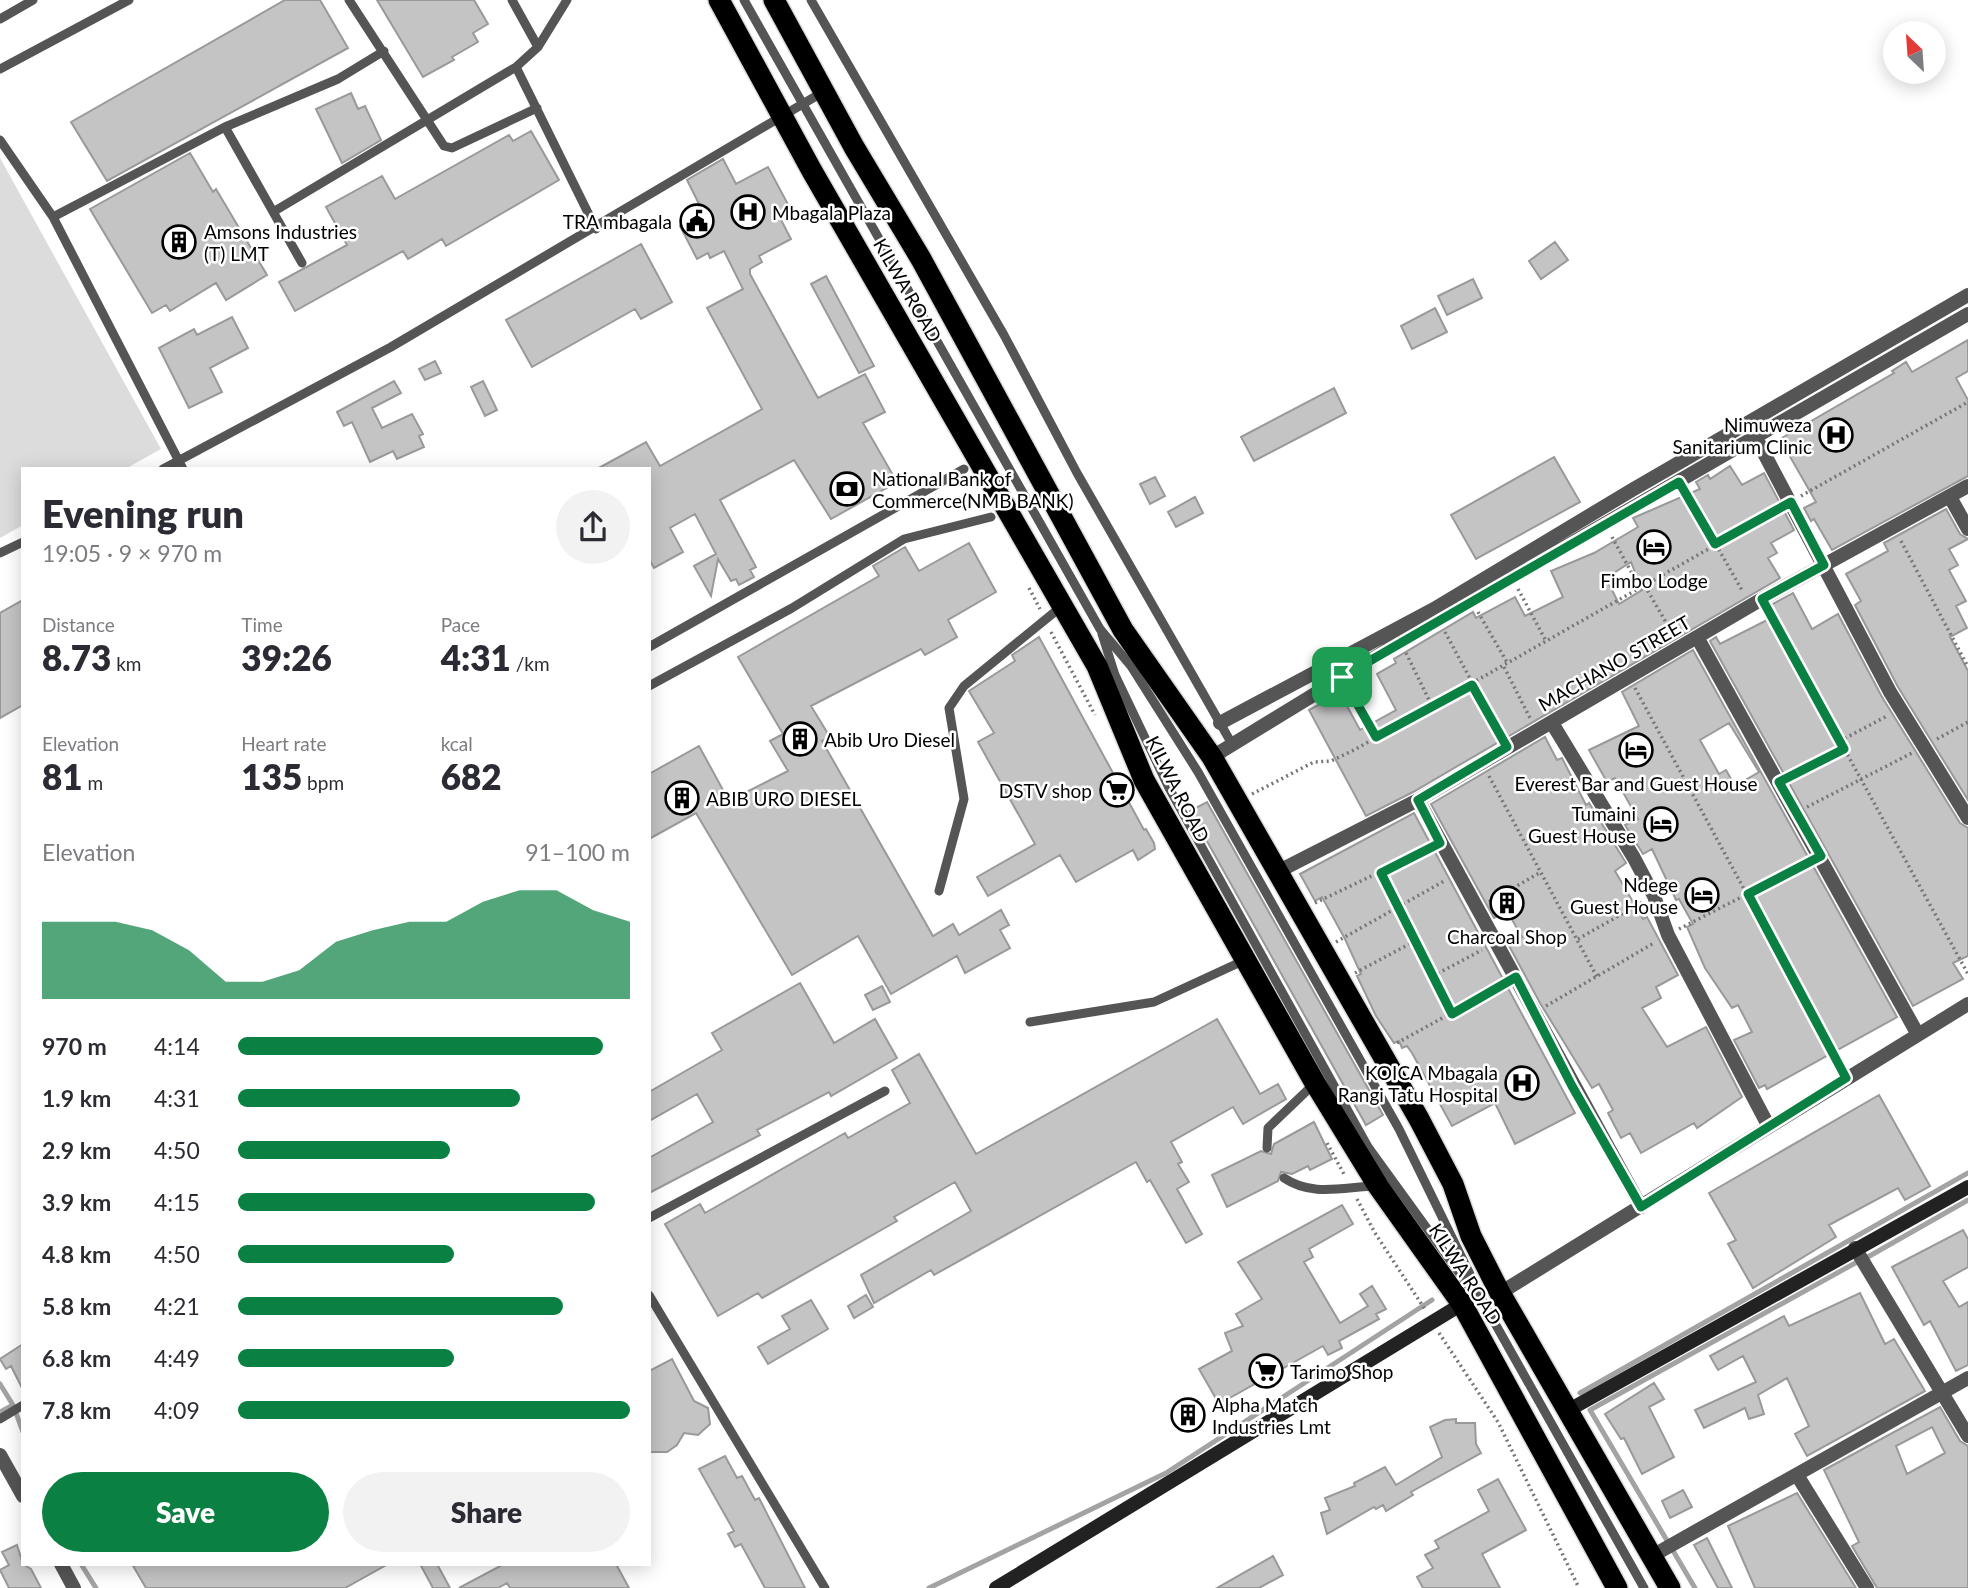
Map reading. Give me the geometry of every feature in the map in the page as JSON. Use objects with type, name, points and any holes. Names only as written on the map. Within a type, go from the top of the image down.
[{"type":"highway","name":"KILWA ROAD","points":[[719,0],[812,171],[1097,666],[1144,780],[1245,960],[1378,1186],[1462,1304],[1617,1588]]},
{"type":"highway","name":"KILWA ROAD","points":[[774,0],[921,259],[1124,630],[1212,757],[1279,871],[1453,1184],[1494,1302],[1567,1412],[1670,1588]]},
{"type":"street","points":[[1220,723],[1434,610],[1632,490],[1968,295]]},
{"type":"street","points":[[1212,757],[1400,642],[1606,526],[1968,314]]},
{"type":"street","points":[[1756,439],[1901,708],[1968,818]]},
{"type":"street","name":"MACHANO STREET","points":[[1279,871],[1418,800],[1756,602],[1968,486]]},
{"type":"street","points":[[1950,498],[1968,529]]},
{"type":"street","points":[[1698,636],[1917,1033]]},
{"type":"street","points":[[1552,723],[1654,896],[1668,935],[1769,1127]]},
{"type":"street","points":[[1418,800],[1516,977],[1572,1086],[1641,1207]]},
{"type":"street","points":[[1494,1302],[1917,1033],[1968,1004]]},
{"type":"street","points":[[1567,1412],[1968,1187]]},
{"type":"street","points":[[1855,1248],[1968,1436]]},
{"type":"street","points":[[996,1588],[1462,1304]]},
{"type":"street","points":[[1652,1556],[1968,1378]]},
{"type":"street","points":[[0,1455],[21,1492]]},
{"type":"street","points":[[1797,1475],[1867,1588]]},
{"type":"street","points":[[62,1566],[74,1588]]},
{"type":"lane","points":[[0,19],[33,0]]},
{"type":"lane","points":[[0,69],[129,0]]},
{"type":"lane","points":[[349,0],[384,51],[437,140],[452,148],[537,108]]},
{"type":"lane","points":[[512,0],[538,47]]},
{"type":"lane","points":[[273,212],[516,67],[538,47],[567,0]]},
{"type":"lane","points":[[744,0],[1100,629],[1130,666],[1198,772],[1494,1302],[1644,1588]]},
{"type":"lane","points":[[811,0],[1004,335],[1077,473],[1232,744]]},
{"type":"lane","points":[[53,217],[225,127],[338,79],[384,51]]},
{"type":"lane","points":[[516,67],[596,229]]},
{"type":"lane","points":[[0,139],[53,217],[181,465],[596,229],[824,91]]},
{"type":"lane","points":[[225,127],[302,262]]},
{"type":"lane","points":[[651,646],[964,469]]},
{"type":"lane","points":[[651,685],[792,608],[904,538],[991,517]]},
{"type":"lane","points":[[0,554],[21,543]]},
{"type":"lane","points":[[939,891],[964,799],[949,708],[964,686],[1062,606]]},
{"type":"lane","points":[[1100,629],[1115,675],[1169,788],[1368,1147],[1494,1302]]},
{"type":"lane","points":[[1030,1022],[1154,1002],[1245,960]]},
{"type":"lane","points":[[1266,1148],[1268,1128],[1315,1083]]},
{"type":"lane","points":[[651,1217],[885,1091]]},
{"type":"lane","points":[[1284,1178],[1300,1188],[1312,1191],[1378,1186]]},
{"type":"lane","points":[[651,1297],[825,1588]]},
{"type":"lane","points":[[0,1419],[21,1406]]},
{"type":"path","points":[[1238,801],[1314,761],[1334,760],[1472,685],[1968,402]]},
{"type":"path","points":[[1679,482],[1715,544],[1756,602],[1840,741],[1968,974]]},
{"type":"path","points":[[1606,526],[1680,647]]},
{"type":"path","points":[[1893,527],[1968,667]]},
{"type":"path","points":[[1512,578],[1546,642]]},
{"type":"path","points":[[1472,601],[1536,731]]},
{"type":"path","points":[[1439,621],[1507,747]]},
{"type":"path","points":[[1400,642],[1433,706]]},
{"type":"path","points":[[1342,677],[1376,737]]},
{"type":"path","points":[[1629,677],[1846,1078]]},
{"type":"path","points":[[1840,741],[1901,708]]},
{"type":"path","points":[[1795,813],[1968,722]]},
{"type":"path","points":[[1779,782],[1844,749]]},
{"type":"path","points":[[1481,762],[1597,977]]},
{"type":"path","points":[[1301,911],[1440,843]]},
{"type":"path","points":[[1535,1013],[1668,935],[1821,856]]},
{"type":"path","points":[[1478,908],[1541,872]]},
{"type":"path","points":[[1381,873],[1452,1014]]},
{"type":"path","points":[[1322,950],[1458,873]]},
{"type":"path","points":[[1578,939],[1654,896]]},
{"type":"path","points":[[1340,981],[1415,942]]},
{"type":"path","points":[[1433,976],[1497,942]]},
{"type":"path","points":[[1380,1052],[1516,977]]},
{"type":"shaded area","points":[[0,158],[161,449],[129,467],[21,467],[21,526],[0,538]]},
{"type":"building","points":[[285,0],[320,0],[348,48],[107,181],[71,122]]},
{"type":"building","points":[[377,0],[474,0],[488,24],[473,33],[478,42],[452,57],[454,60],[423,77]]},
{"type":"building","points":[[351,93],[358,109],[365,106],[381,140],[342,163],[316,109]]},
{"type":"building","points":[[531,131],[559,180],[446,246],[442,239],[408,259],[403,251],[295,311],[279,282],[347,245],[326,207],[382,176],[395,199],[509,135],[513,141]]},
{"type":"building","name":"Amsons Industries (T) LMT","points":[[190,153],[213,192],[216,189],[267,275],[226,300],[216,283],[170,311],[166,305],[152,313],[90,209]]},
{"type":"building","points":[[723,159],[736,184],[768,167],[791,210],[779,216],[791,239],[759,256],[762,262],[750,269],[750,274],[818,398],[865,374],[885,412],[863,423],[897,482],[831,519],[794,460],[720,500],[756,567],[750,570],[754,577],[739,585],[736,579],[731,581],[718,559],[711,596],[694,566],[716,554],[695,514],[670,528],[683,552],[654,568],[651,563],[651,467],[601,467],[646,442],[660,466],[762,409],[707,308],[743,289],[724,251],[710,258],[708,253],[697,259],[680,226],[702,210],[687,180]]},
{"type":"building","points":[[1555,242],[1568,260],[1541,279],[1529,261]]},
{"type":"building","points":[[641,244],[672,302],[641,319],[635,309],[532,367],[506,320]]},
{"type":"building","points":[[826,276],[874,366],[859,373],[811,284]]},
{"type":"building","points":[[1473,279],[1482,298],[1447,315],[1438,296]]},
{"type":"building","points":[[1435,308],[1447,332],[1412,349],[1401,326]]},
{"type":"building","points":[[232,317],[248,348],[210,368],[222,392],[189,408],[159,348],[194,329],[197,335]]},
{"type":"building","points":[[1968,340],[1968,371],[1956,378],[1968,400],[1968,476],[1832,550],[1814,519],[1811,521],[1804,508],[1816,502],[1780,439],[1894,373],[1892,371],[1906,362],[1912,372]]},
{"type":"building","points":[[435,361],[441,373],[425,380],[419,369]]},
{"type":"building","points":[[394,381],[401,393],[372,408],[382,428],[412,414],[423,434],[419,436],[424,447],[397,459],[393,451],[370,462],[352,422],[344,426],[337,412]]},
{"type":"building","points":[[483,381],[497,410],[485,416],[471,387]]},
{"type":"building","points":[[1334,388],[1346,413],[1254,461],[1241,437]]},
{"type":"building","points":[[1554,457],[1580,502],[1476,559],[1451,515]]},
{"type":"building","points":[[1730,466],[1742,485],[1764,473],[1794,530],[1771,543],[1777,553],[1768,558],[1780,578],[1413,792],[1366,816],[1309,710],[1340,693],[1360,730],[1396,710],[1377,674],[1396,663],[1394,659],[1473,612],[1476,618],[1515,597],[1525,616],[1563,597],[1551,571],[1594,553],[1638,527],[1633,518],[1700,489],[1696,482],[1708,475],[1710,479]],"holes":[[[1631,562],[1642,590],[1619,604],[1606,578]]]},
{"type":"building","points":[[1155,477],[1165,496],[1150,504],[1140,484]]},
{"type":"building","points":[[1195,497],[1203,513],[1176,527],[1168,512]]},
{"type":"building","points":[[1946,509],[1960,534],[1968,539],[1949,549],[1958,565],[1949,570],[1966,601],[1956,606],[1967,628],[1950,637],[1968,671],[1968,800],[1898,687],[1855,605],[1861,601],[1846,574],[1888,551],[1884,543]]},
{"type":"building","points":[[969,543],[996,592],[948,620],[957,637],[925,655],[921,649],[811,706],[830,737],[822,741],[933,936],[953,924],[959,935],[1001,910],[1009,925],[1000,930],[1010,948],[965,973],[957,956],[891,994],[858,936],[792,975],[696,813],[651,838],[651,773],[699,746],[729,801],[788,771],[770,741],[783,734],[738,657],[879,576],[873,566],[905,547],[919,571]]},
{"type":"building","points":[[1793,593],[1812,629],[1838,614],[1882,697],[1960,823],[1968,828],[1968,956],[1953,963],[1963,979],[1913,1006],[1710,641],[1716,637],[1720,644],[1777,615],[1771,605]]},
{"type":"building","points":[[21,601],[21,706],[0,718],[0,613]]},
{"type":"building","points":[[1039,637],[1155,849],[1138,860],[1133,850],[1076,882],[1060,855],[988,896],[977,877],[1035,844],[978,742],[994,733],[969,691],[1015,661],[1012,655]]},
{"type":"building","points":[[1693,650],[1897,1017],[1767,1089],[1765,1085],[1759,1088],[1734,1040],[1752,1032],[1738,1005],[1732,1008],[1705,968],[1687,927],[1693,924],[1679,899],[1676,900],[1652,849],[1643,854],[1625,825],[1638,819],[1615,778],[1607,782],[1589,750],[1639,726],[1622,692]],"holes":[[[1729,723],[1759,772],[1735,786],[1726,770],[1719,774],[1700,740]]]},
{"type":"building","points":[[1545,737],[1557,760],[1562,758],[1586,805],[1589,803],[1626,863],[1615,871],[1643,919],[1647,917],[1678,975],[1656,987],[1661,998],[1642,1008],[1667,1047],[1706,1027],[1742,1097],[1697,1128],[1694,1123],[1641,1153],[1630,1133],[1621,1138],[1608,1113],[1613,1110],[1599,1084],[1592,1088],[1540,1003],[1508,944],[1522,937],[1507,911],[1494,918],[1431,804]]},
{"type":"building","points":[[1207,802],[1383,1115],[1366,1125],[1190,811]]},
{"type":"building","points":[[1414,813],[1575,1113],[1515,1144],[1495,1103],[1452,1126],[1412,1053],[1407,1046],[1402,1048],[1399,1041],[1394,1043],[1376,1016],[1357,976],[1361,974],[1345,939],[1322,897],[1315,901],[1300,874]]},
{"type":"building","points":[[800,983],[834,1043],[875,1019],[897,1058],[831,1096],[829,1092],[757,1130],[760,1135],[651,1192],[651,1157],[713,1122],[697,1094],[651,1120],[651,1091],[722,1050],[712,1033]]},
{"type":"building","points":[[882,986],[890,1002],[873,1010],[865,995]]},
{"type":"building","points":[[1217,1019],[1260,1094],[1278,1084],[1286,1099],[1243,1124],[1233,1107],[1171,1142],[1182,1162],[1178,1164],[1189,1182],[1177,1189],[1202,1234],[1186,1243],[1150,1180],[1147,1182],[1136,1162],[934,1275],[931,1270],[874,1303],[861,1275],[971,1211],[955,1182],[894,1217],[897,1221],[762,1298],[758,1293],[718,1316],[665,1224],[700,1204],[705,1213],[845,1133],[848,1138],[910,1103],[892,1070],[919,1054],[976,1154]]},
{"type":"building","points":[[1879,1095],[1930,1186],[1905,1200],[1898,1188],[1829,1225],[1836,1237],[1753,1288],[1728,1244],[1736,1240],[1709,1193]]},
{"type":"building","points":[[1314,1122],[1332,1159],[1310,1170],[1308,1166],[1292,1174],[1281,1172],[1278,1181],[1227,1207],[1212,1175],[1261,1151],[1271,1154],[1274,1144]]},
{"type":"building","points":[[1342,1205],[1353,1224],[1309,1249],[1313,1257],[1304,1262],[1340,1323],[1368,1306],[1360,1294],[1372,1286],[1386,1309],[1376,1314],[1379,1319],[1339,1341],[1342,1348],[1328,1355],[1323,1346],[1219,1404],[1199,1369],[1232,1351],[1225,1333],[1243,1326],[1236,1314],[1262,1299],[1238,1262]]},
{"type":"building","points":[[1963,1230],[1968,1239],[1968,1267],[1943,1281],[1959,1307],[1968,1302],[1968,1365],[1956,1371],[1930,1321],[1924,1325],[1892,1267]]},
{"type":"building","points":[[1860,1293],[1885,1344],[1894,1339],[1925,1391],[1807,1456],[1795,1434],[1809,1426],[1787,1378],[1758,1395],[1764,1414],[1749,1419],[1745,1408],[1704,1428],[1695,1410],[1756,1382],[1743,1356],[1718,1370],[1710,1356],[1784,1316],[1789,1326]]},
{"type":"building","points":[[866,1295],[873,1307],[854,1318],[848,1306]]},
{"type":"building","points":[[811,1300],[828,1329],[768,1364],[758,1347],[790,1329],[782,1316]]},
{"type":"building","points":[[21,1345],[21,1386],[11,1366],[6,1369],[0,1359]]},
{"type":"building","points":[[672,1359],[694,1401],[708,1408],[710,1424],[698,1435],[684,1433],[677,1445],[667,1452],[651,1452],[651,1370]]},
{"type":"building","points":[[1654,1383],[1664,1399],[1649,1407],[1674,1457],[1642,1474],[1624,1438],[1621,1439],[1605,1414]]},
{"type":"building","points":[[1940,1407],[1960,1441],[1968,1446],[1968,1588],[1877,1588],[1852,1546],[1859,1542],[1824,1470]],"holes":[[[1932,1427],[1945,1453],[1907,1474],[1896,1446]]]},
{"type":"building","points":[[1456,1419],[1456,1423],[1475,1423],[1476,1444],[1481,1453],[1411,1492],[1413,1495],[1386,1511],[1383,1505],[1376,1509],[1374,1507],[1327,1534],[1321,1513],[1330,1510],[1325,1498],[1355,1486],[1354,1483],[1385,1467],[1396,1485],[1442,1457],[1430,1427],[1445,1420]]},
{"type":"building","points":[[725,1456],[737,1478],[742,1476],[755,1500],[759,1498],[805,1588],[765,1588],[741,1544],[735,1547],[728,1534],[734,1531],[699,1469]]},
{"type":"building","points":[[1498,1479],[1526,1530],[1482,1554],[1500,1588],[1423,1588],[1417,1577],[1433,1568],[1425,1555],[1439,1548],[1435,1541],[1489,1511],[1478,1490]]},
{"type":"building","points":[[1683,1490],[1692,1507],[1670,1518],[1662,1501]]},
{"type":"building","points":[[1797,1493],[1856,1588],[1755,1588],[1728,1526]]},
{"type":"building","points":[[1707,1538],[1732,1588],[1718,1588],[1694,1545]]},
{"type":"building","points":[[17,1545],[21,1566],[31,1569],[41,1588],[9,1588],[0,1570],[9,1565],[2,1552]]},
{"type":"building","points":[[1273,1556],[1283,1575],[1259,1588],[1217,1588]]},
{"type":"building","points":[[133,1566],[384,1566],[345,1588],[146,1588]]},
{"type":"building","points":[[421,1566],[438,1566],[450,1588],[433,1588]]},
{"type":"building","points":[[500,1566],[617,1566],[629,1588],[510,1588],[507,1583],[498,1588],[459,1588]]},
{"type":"waterway","points":[[1580,1393],[1968,1173]]},
{"type":"waterway","points":[[1866,1258],[1968,1200]]},
{"type":"waterway","points":[[1695,1588],[1590,1410],[1857,1262]]},
{"type":"waterway","points":[[929,1588],[1166,1473],[1432,1300]]},
{"type":"waterway","points":[[0,1384],[13,1405],[21,1427]]},
{"type":"waterway","points":[[0,1412],[13,1405]]},
{"type":"waterway","points":[[82,1566],[96,1588]]},
{"type":"place","name":"Mbagala Plaza","points":[[748,212]]},
{"type":"place","name":"TRA mbagala","points":[[697,221]]},
{"type":"place","name":"Amsons Industries (T) LMT","points":[[179,242]]},
{"type":"place","name":"Nimuweza Sanitarium Clinic","points":[[1836,435]]},
{"type":"place","name":"National Bank of Commerce(NMB BANK)","points":[[847,489]]},
{"type":"place","name":"Fimbo Lodge","points":[[1654,547]]},
{"type":"place","name":"Abib Uro Diesel","points":[[800,739]]},
{"type":"place","name":"Everest Bar and Guest House","points":[[1636,750]]},
{"type":"place","name":"DSTV shop","points":[[1117,790]]},
{"type":"place","name":"ABIB URO DIESEL","points":[[682,798]]},
{"type":"place","name":"Tumaini Guest House","points":[[1661,824]]},
{"type":"place","name":"Ndege Guest House","points":[[1702,895]]},
{"type":"place","name":"Charcoal Shop","points":[[1507,903]]},
{"type":"place","name":"KOICA Mbagala Rangi Tatu Hospital","points":[[1522,1083]]},
{"type":"place","name":"Tarimo Shop","points":[[1266,1371]]},
{"type":"place","name":"Alpha Match Industries Lmt","points":[[1188,1415]]},
{"type":"route","points":[[1679,482],[1715,544],[1791,502],[1824,565],[1762,599],[1844,749],[1779,782],[1821,856],[1748,894],[1846,1078],[1641,1207],[1572,1086],[1516,977],[1452,1014],[1381,873],[1440,843],[1418,800],[1507,747],[1472,685],[1376,737],[1342,677],[1679,482]]}]
